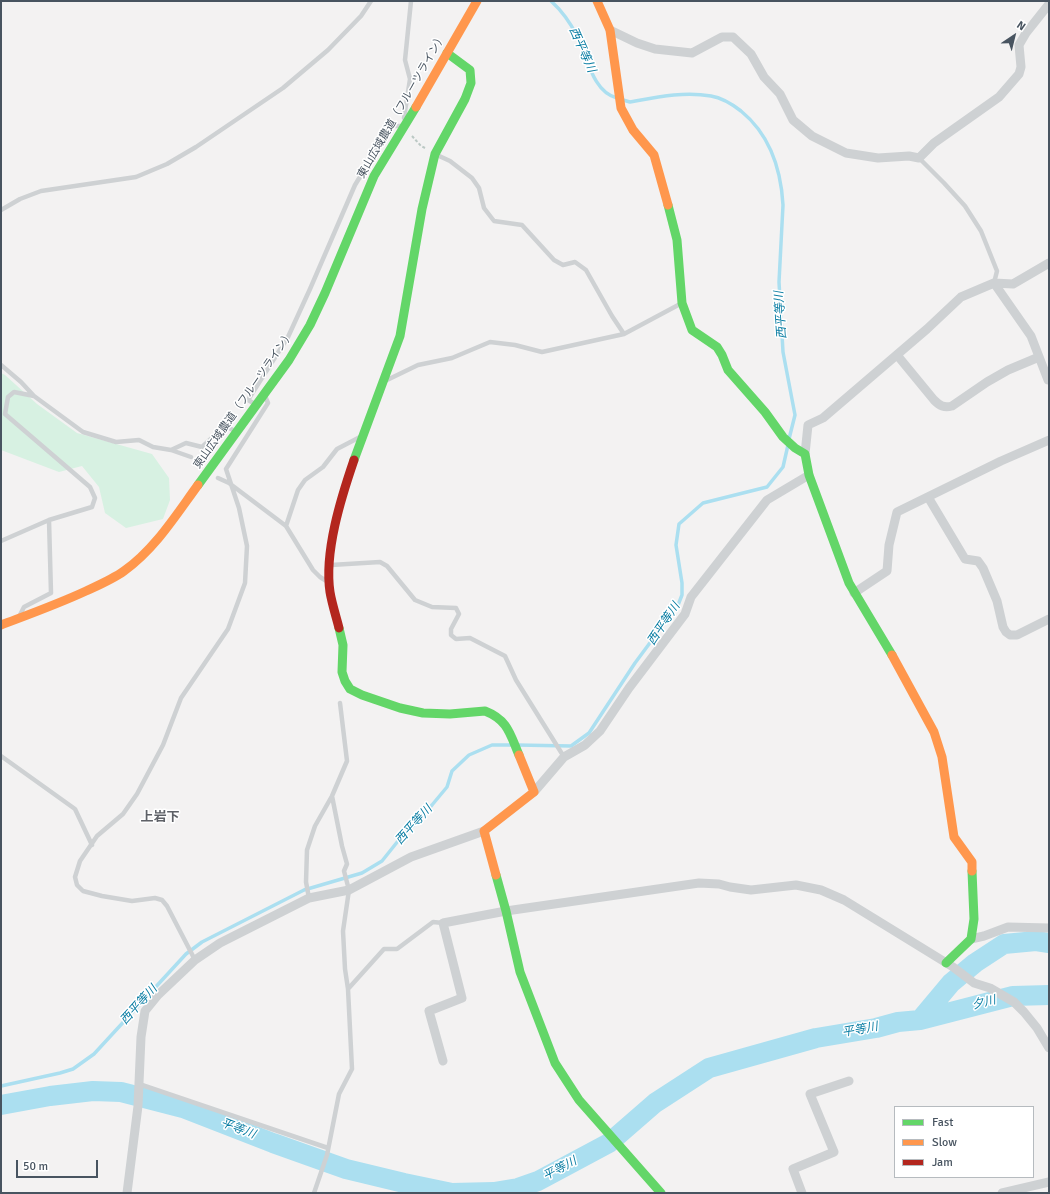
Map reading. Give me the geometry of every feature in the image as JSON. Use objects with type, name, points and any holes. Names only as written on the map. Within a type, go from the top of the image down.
[{"type":"street","name":"東山広域農道（フルーツライン）","points":[[1,625],[58,604],[97,586],[124,571],[146,552],[168,526],[289,360],[310,325],[374,176],[477,1]]},
{"type":"street","points":[[597,1],[610,30],[621,107],[633,130],[654,155],[674,224],[677,240],[682,303],[692,330],[717,347],[728,370],[765,412],[783,437],[795,448],[805,454]]},
{"type":"street","points":[[610,30],[655,50],[692,53],[722,37],[733,37],[751,54],[764,77],[780,94],[793,120],[812,136],[846,153],[878,158],[909,156],[919,158],[934,143],[999,97],[1018,74],[1021,67],[1020,45],[1026,33],[1049,4]]},
{"type":"street","points":[[447,53],[470,70],[471,83],[465,99],[435,154],[422,209],[400,336],[346,484],[335,525],[329,565],[330,583],[334,610],[343,644],[342,672],[350,689],[362,695],[400,708],[423,713],[450,714],[485,711],[490,712],[507,726],[534,792]]},
{"type":"street","points":[[950,965],[971,939],[974,919],[972,862],[954,837],[943,763],[934,732],[895,660],[849,583],[809,475],[805,454],[808,425],[823,418],[897,355],[961,297],[994,283],[1013,284],[1049,264]]},
{"type":"street","points":[[994,283],[1031,336],[1049,380]]},
{"type":"street","points":[[897,355],[934,400],[940,406],[947,408],[1008,370],[1039,357]]},
{"type":"street","points":[[854,593],[887,571],[889,545],[897,512],[1001,461],[1049,440]]},
{"type":"street","points":[[127,1193],[138,1106],[141,1037],[145,1011],[158,996],[194,959],[220,943],[309,897],[349,890],[411,857],[484,831],[534,792],[562,756],[585,745],[600,731],[629,688],[685,614],[691,597],[767,500],[809,475]]},
{"type":"street","points":[[928,497],[965,559],[978,560],[983,568],[997,601],[1006,632],[1010,635],[1017,635],[1049,619]]},
{"type":"street","points":[[484,831],[506,911],[520,972],[555,1063],[579,1100],[660,1193]]},
{"type":"street","points":[[444,1061],[429,1011],[462,998],[443,923],[506,911],[699,883],[719,884],[751,890],[796,885],[822,890],[844,900],[950,965],[974,982],[990,988],[1014,1002],[1024,1012],[1049,1048]]},
{"type":"street","points":[[971,939],[1008,927],[1049,928]]},
{"type":"street","points":[[802,1193],[793,1169],[834,1152],[810,1094],[849,1081]]},
{"type":"street","points":[[1002,1193],[1049,1182]]},
{"type":"lane","points":[[1,210],[20,199],[41,191],[136,177],[167,164],[190,151],[289,83],[328,50],[361,16],[371,1]]},
{"type":"lane","points":[[256,405],[248,400],[288,337],[354,185],[391,126],[403,126],[410,79],[405,60],[412,1]]},
{"type":"lane","points":[[435,154],[450,161],[472,178],[479,188],[484,208],[494,221],[522,225],[554,260],[563,265],[575,262],[586,270],[624,334]]},
{"type":"lane","points":[[919,158],[944,182],[965,206],[981,231],[997,271],[994,283]]},
{"type":"lane","points":[[384,381],[418,365],[452,358],[490,342],[515,345],[542,352],[624,334],[682,303]]},
{"type":"lane","points":[[1,365],[21,382],[34,396],[83,432],[116,442],[139,440],[153,447],[171,450],[191,457]]},
{"type":"lane","points":[[1,541],[49,520],[92,508],[95,498],[90,487],[6,414],[8,397],[14,392],[34,396]]},
{"type":"lane","points":[[194,959],[167,906],[162,900],[155,898],[132,901],[83,891],[77,885],[75,877],[80,861],[97,836],[124,814],[137,794],[163,745],[181,698],[228,629],[246,583],[247,546],[236,500],[226,469],[268,403],[264,394]]},
{"type":"lane","points":[[171,450],[186,443],[202,447],[225,426],[237,432]]},
{"type":"lane","points":[[286,526],[298,490],[305,480],[323,467],[337,449],[363,435]]},
{"type":"lane","points":[[218,478],[229,482],[286,526],[312,570],[330,583]]},
{"type":"lane","points":[[18,619],[24,607],[51,593],[49,520]]},
{"type":"lane","points":[[329,565],[380,562],[387,566],[415,600],[432,607],[456,608],[459,614],[451,629],[451,635],[456,639],[470,638],[506,656],[516,680],[562,756]]},
{"type":"lane","points":[[309,897],[306,882],[307,850],[314,826],[332,796],[347,762],[340,703]]},
{"type":"lane","points":[[1,756],[75,809],[92,845]]},
{"type":"lane","points":[[314,1193],[324,1167],[339,1094],[352,1069],[343,930],[349,890],[344,871],[347,864],[332,796]]},
{"type":"lane","points":[[348,990],[384,948],[397,949],[433,922],[443,923]]},
{"type":"lane","points":[[139,1086],[328,1148]]},
{"type":"path","points":[[403,126],[421,146],[435,154]]},
{"type":"green space","points":[[1,373],[37,404],[77,433],[152,454],[169,478],[170,500],[163,519],[126,528],[105,513],[99,487],[82,466],[59,472],[1,450]]},
{"type":"waterway","name":"西平等川","points":[[551,1],[569,21],[581,44],[591,72],[596,81],[609,94],[617,98]]},
{"type":"waterway","name":"西平等川","points":[[623,100],[630,102],[681,94],[719,98],[734,106],[751,120],[759,130],[772,153],[780,178],[783,205],[779,282],[783,352],[795,415],[789,439]]},
{"type":"waterway","name":"西平等川","points":[[517,745],[571,746],[589,733],[635,663],[678,605],[682,595],[682,583],[676,545],[679,524],[703,503],[767,487],[783,467],[788,445]]},
{"type":"waterway","name":"西平等川","points":[[1,1086],[73,1069],[94,1054],[186,954],[202,942],[304,890],[362,873],[382,861],[402,836],[415,824],[447,787],[452,771],[469,755],[492,745],[511,745]]},
{"type":"waterway","name":"平等川","points":[[1,1105],[50,1096],[93,1091],[121,1092],[183,1108],[273,1143],[346,1169],[452,1193],[494,1192],[518,1188],[538,1181],[609,1143],[655,1103],[709,1068],[816,1038],[876,1028],[898,1022],[920,1020],[951,983],[975,963],[1004,944],[1036,941],[1049,943]]},
{"type":"waterway","name":"夕川","points":[[920,1020],[1013,996],[1049,995]]},
{"type":"traffic: fast","points":[[354,460],[400,336],[422,209],[435,154],[465,99],[471,83],[470,70],[447,53]]},
{"type":"traffic: fast","points":[[198,485],[289,360],[310,325],[374,176],[416,107]]},
{"type":"traffic: fast","points":[[668,205],[677,240],[682,303],[692,330],[717,347],[728,370],[765,412],[783,437],[795,448],[805,454],[809,475],[849,583],[892,655]]},
{"type":"traffic: fast","points":[[339,628],[343,645],[342,672],[350,689],[362,695],[400,708],[423,713],[450,714],[485,711],[499,719],[507,728],[519,755]]},
{"type":"traffic: fast","points":[[946,963],[971,939],[974,919],[972,871]]},
{"type":"traffic: fast","points":[[496,875],[520,972],[555,1063],[579,1100],[661,1193]]},
{"type":"traffic: slow","points":[[416,107],[477,1]]},
{"type":"traffic: slow","points":[[597,1],[610,30],[621,108],[633,130],[654,155],[668,205]]},
{"type":"traffic: slow","points":[[1,625],[75,596],[106,582],[124,571],[155,542],[198,485]]},
{"type":"traffic: slow","points":[[892,655],[934,732],[942,757],[954,837],[972,862],[972,871]]},
{"type":"traffic: slow","points":[[496,875],[484,831],[534,792],[519,755]]},
{"type":"traffic: jam","points":[[339,628],[330,592],[329,560],[339,508],[354,460]]},
{"type":"district","name":"上岩下","points":[[160,818]]}]
